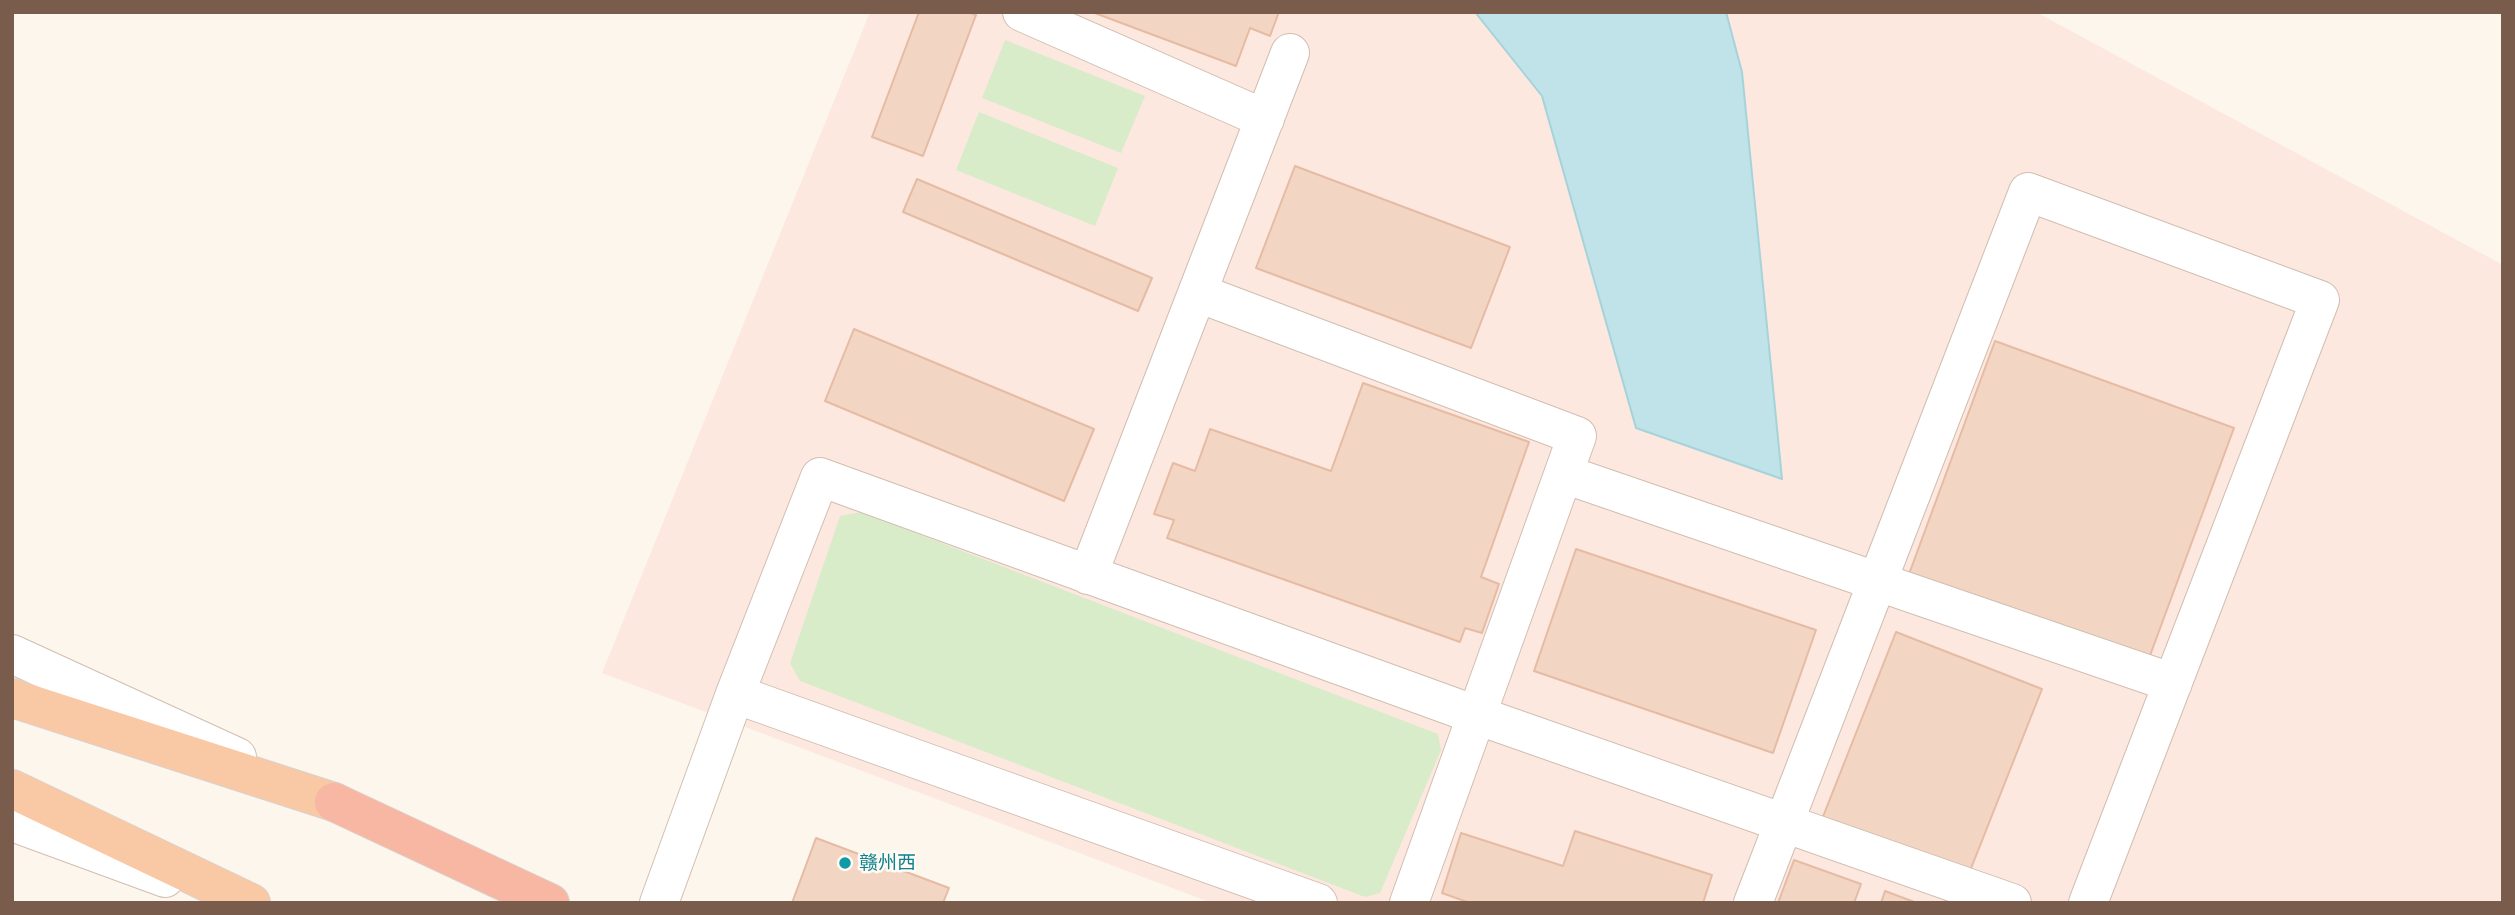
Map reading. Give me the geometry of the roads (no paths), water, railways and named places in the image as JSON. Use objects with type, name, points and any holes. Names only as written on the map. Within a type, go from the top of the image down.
[{"type":"highway","points":[[12,698],[334,802],[550,903]]},
{"type":"highway","points":[[12,789],[251,903]]},
{"type":"street","points":[[1022,12],[1265,119]]},
{"type":"street","points":[[1088,575],[1290,53]]},
{"type":"street","points":[[1753,903],[2028,192],[2320,300],[2088,903]]},
{"type":"street","points":[[1198,293],[1577,436],[1409,903]]},
{"type":"street","points":[[1563,474],[2173,683]]},
{"type":"street","points":[[659,903],[735,694],[820,477],[1476,715],[2012,903]]},
{"type":"street","points":[[12,654],[334,802]]},
{"type":"street","points":[[735,694],[1318,903]]},
{"type":"street","points":[[12,822],[234,903]]},
{"type":"water","points":[[1475,12],[1726,12],[1742,72],[1782,479],[1636,428],[1542,96]]},
{"type":"place","name":"赣州西","points":[[845,863]]}]
